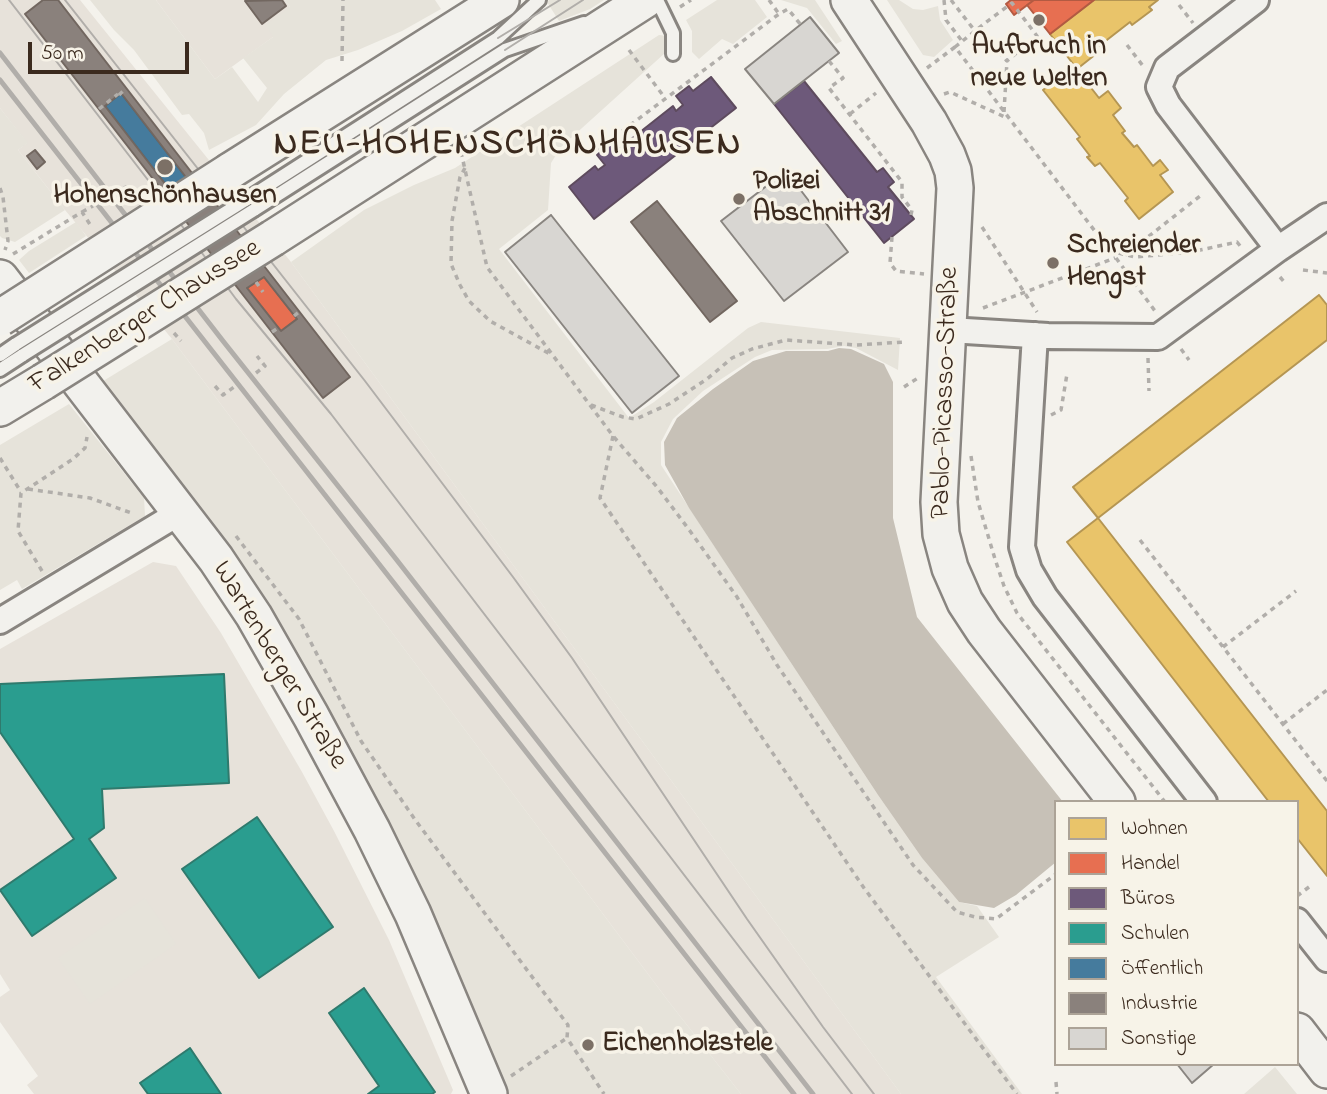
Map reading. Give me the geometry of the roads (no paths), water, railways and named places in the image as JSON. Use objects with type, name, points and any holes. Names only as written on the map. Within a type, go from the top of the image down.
[{"type":"main road","name":"Falkenberger Chaussee","points":[[17,344],[251,205],[500,0]]},
{"type":"main road","name":"Pablo-Picasso-Straße","points":[[849,0],[929,122],[953,171],[955,188],[949,330],[939,502],[941,534],[950,568],[965,602],[984,631],[1115,800]]},
{"type":"main road","name":"Falkenberger Chaussee","points":[[0,408],[17,344],[251,205],[646,2]]},
{"type":"main road","name":"Wartenberger Straße","points":[[7,260],[179,513],[216,559],[254,616],[360,807],[413,914],[488,1093]]},
{"type":"street","points":[[1256,0],[1167,68],[1159,87],[1168,105],[1272,253]]},
{"type":"street","points":[[949,330],[1148,339],[1158,337],[1327,215]]},
{"type":"street","points":[[1042,335],[1022,547],[1029,570],[1045,597],[1202,800]]},
{"type":"street","points":[[0,621],[179,513]]},
{"type":"street","points":[[1299,924],[1327,959]]},
{"type":"lane","points":[[251,205],[498,38],[539,0]]},
{"type":"lane","points":[[646,2],[673,33],[673,54]]},
{"type":"lane","points":[[0,355],[17,344]]},
{"type":"lane","points":[[0,370],[17,344]]},
{"type":"tram line","points":[[9,0],[236,299],[331,414],[852,1094]]},
{"type":"tram line","points":[[65,0],[365,381],[513,577],[572,658],[747,919],[874,1094]]},
{"type":"tram line","points":[[498,38],[560,0]]},
{"type":"tram line","points":[[505,50],[583,0]]},
{"type":"railway","points":[[0,53],[813,1094]]},
{"type":"railway","points":[[0,80],[794,1094]]},
{"type":"place","name":"Aufbruch in neue Welten","points":[[1039,20]]},
{"type":"place","name":"Hohenschönhausen","points":[[165,167]]},
{"type":"place","name":"Polizei Abschnitt 31","points":[[739,199]]},
{"type":"place","name":"Schreiender Hengst","points":[[1053,263]]},
{"type":"place","name":"Eichenholzstele","points":[[588,1045]]},
{"type":"district","name":"NEU-HOHENSCHÖNHAUSEN","points":[[508,147]]}]
